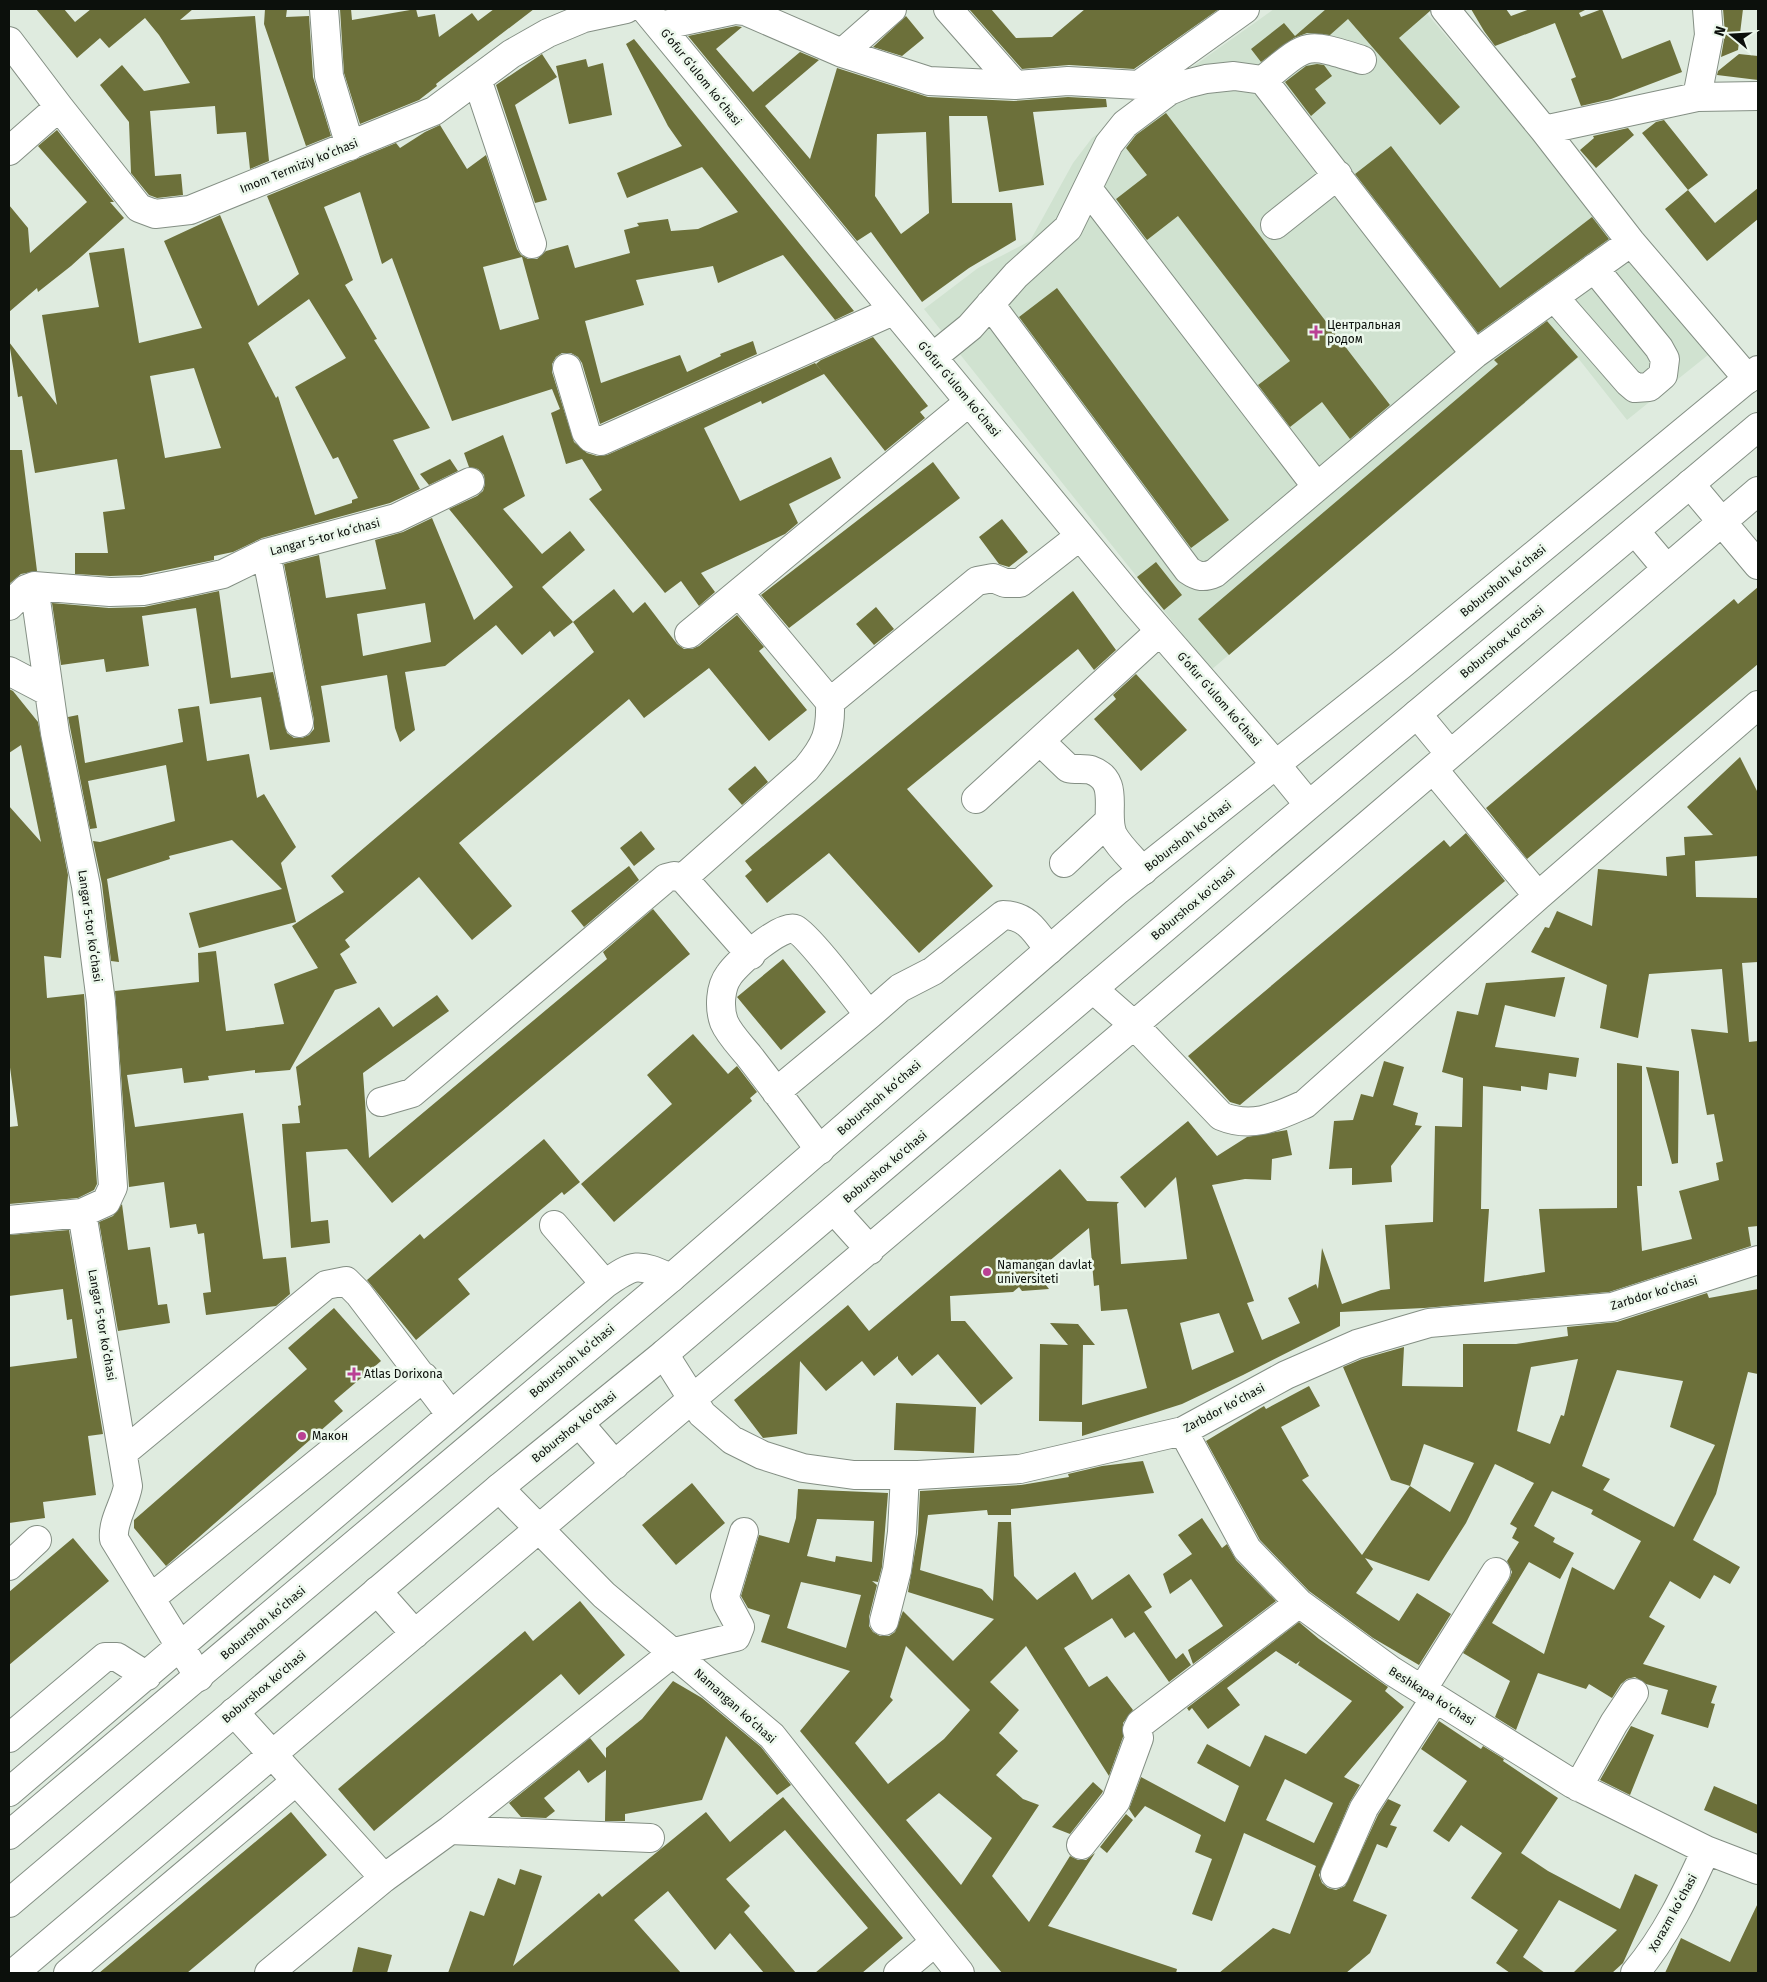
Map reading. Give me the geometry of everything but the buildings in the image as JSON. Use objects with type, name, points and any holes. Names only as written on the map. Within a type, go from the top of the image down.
[{"type":"street","points":[[324,9],[330,76],[350,146]]},
{"type":"street","name":"Imom Termiziy koʻchasi","points":[[9,41],[131,200],[145,211],[155,214],[190,210],[434,111],[511,54],[548,33],[584,18],[626,9]]},
{"type":"street","points":[[842,53],[892,9]]},
{"type":"street","points":[[948,9],[1015,85]]},
{"type":"street","points":[[933,357],[970,327],[1016,275],[1068,228],[1116,134],[1146,94],[1245,9]]},
{"type":"street","points":[[1445,9],[1544,130],[1631,242],[1753,375]]},
{"type":"street","points":[[1697,97],[1709,35],[1707,9]]},
{"type":"street","points":[[652,17],[735,10],[745,11],[842,53],[929,81],[1015,85],[1068,81],[1146,94],[1169,91],[1206,79],[1234,76],[1263,80],[1475,354]]},
{"type":"street","name":"Gʻofur Gʻulom koʻchasi","points":[[652,17],[1080,536],[1309,805]]},
{"type":"street","points":[[1263,80],[1297,52],[1307,48],[1326,49],[1362,60]]},
{"type":"street","points":[[477,79],[532,244]]},
{"type":"street","points":[[1544,130],[1697,97],[1758,96]]},
{"type":"street","points":[[9,151],[59,106]]},
{"type":"street","points":[[1275,225],[1338,176]]},
{"type":"street","points":[[1088,189],[1317,487]]},
{"type":"street","points":[[990,304],[1188,570],[1196,576],[1205,577],[1215,573],[1475,354],[1631,242]]},
{"type":"street","points":[[1554,296],[1628,382],[1635,388],[1649,387],[1663,375],[1665,359],[1659,348],[1594,268]]},
{"type":"street","points":[[567,368],[586,432],[592,438],[601,441],[894,311]]},
{"type":"street","name":"Boburshoh koʻchasi","points":[[18,1828],[671,1278],[1049,950],[1143,871],[1276,766],[1753,375]]},
{"type":"street","points":[[688,634],[969,402]]},
{"type":"street","name":"Boburshox ko'chasi","points":[[9,1903],[499,1488],[664,1354],[1309,805],[1758,427]]},
{"type":"street","name":"Langar 5-tor koʻchasi","points":[[199,1677],[114,1539],[116,1522],[126,1499],[128,1486],[124,1452],[82,1213],[106,1202],[113,1187],[101,1002],[87,895],[55,733],[49,692],[16,596],[143,591],[223,574],[266,553],[396,518],[470,482]]},
{"type":"street","points":[[1690,484],[1758,565]]},
{"type":"street","points":[[14,1973],[1134,1026],[1758,491]]},
{"type":"street","points":[[1635,531],[1666,568]]},
{"type":"street","points":[[830,702],[977,581],[993,578],[1005,583],[1020,583],[1080,536]]},
{"type":"street","points":[[266,553],[298,723]]},
{"type":"street","points":[[683,878],[806,769],[820,752],[827,738],[830,722],[830,702],[739,593]]},
{"type":"street","points":[[976,799],[1160,631]]},
{"type":"street","points":[[9,671],[49,692]]},
{"type":"street","points":[[1093,989],[1134,1026],[1221,1116],[1236,1122],[1270,1119],[1305,1104],[1538,896],[1758,705]]},
{"type":"street","points":[[1417,714],[1441,762],[1538,896]]},
{"type":"street","points":[[1040,741],[1068,768],[1090,770],[1104,780],[1112,794],[1109,821],[1114,836],[1143,871]]},
{"type":"street","points":[[1064,863],[1109,821]]},
{"type":"street","points":[[381,1102],[412,1093],[666,878],[674,876],[683,878],[750,955]]},
{"type":"street","points":[[776,1092],[900,988],[933,971],[1003,915],[1014,915],[1027,921],[1049,950]]},
{"type":"street","points":[[820,1150],[725,1024],[721,1010],[722,994],[728,975],[771,936],[786,928],[795,929],[870,1015]]},
{"type":"street","points":[[834,1210],[870,1250]]},
{"type":"street","points":[[9,1220],[82,1213]]},
{"type":"street","points":[[554,1225],[605,1284]]},
{"type":"street","name":"Zarbdor koʻchasi","points":[[664,1354],[702,1414],[732,1440],[762,1455],[803,1468],[854,1475],[905,1475],[1020,1469],[1183,1431],[1286,1375],[1357,1344],[1429,1323],[1612,1307],[1758,1260]]},
{"type":"street","points":[[9,1792],[605,1284],[626,1269],[640,1266],[671,1278]]},
{"type":"street","points":[[124,1452],[326,1285],[346,1281],[359,1294],[452,1415]]},
{"type":"street","points":[[151,1598],[424,1377]]},
{"type":"street","points":[[579,1423],[615,1465]]},
{"type":"street","name":"Beshkapa ko'chasi","points":[[1183,1431],[1247,1549],[1299,1603],[1392,1671],[1578,1787],[1706,1850],[1756,1864]]},
{"type":"street","points":[[884,1622],[897,1570],[902,1532],[905,1475]]},
{"type":"street","name":"Namangan koʻchasi","points":[[499,1488],[604,1595],[772,1736],[960,1973]]},
{"type":"street","points":[[269,1973],[384,1878],[450,1830],[674,1652],[736,1637],[740,1632],[739,1623],[725,1596],[744,1532]]},
{"type":"street","points":[[9,1566],[37,1540]]},
{"type":"street","points":[[1335,1874],[1364,1808],[1496,1572]]},
{"type":"street","points":[[377,1591],[415,1634]]},
{"type":"street","points":[[1081,1845],[1116,1801],[1138,1738],[1140,1724],[1299,1603]]},
{"type":"street","points":[[9,1738],[105,1657],[117,1657],[147,1676]]},
{"type":"street","points":[[1578,1787],[1614,1723],[1634,1694]]},
{"type":"street","points":[[234,1712],[384,1878]]},
{"type":"street","points":[[68,1973],[296,1780]]},
{"type":"street","points":[[9,1799],[18,1828]]},
{"type":"street","points":[[450,1830],[650,1838]]},
{"type":"street","name":"Xorazm koʻchasi","points":[[1635,1973],[1660,1940],[1684,1898],[1706,1850]]},
{"type":"street","points":[[898,1973],[935,1942]]},
{"type":"shaded area","name":"Центральная родом","points":[[1274,9],[1423,9],[1597,213],[1708,355],[1627,420],[1578,358],[1211,670],[924,309],[978,268],[1030,241],[1073,163],[1092,138]]},
{"type":"place","name":"Центральная родом","points":[[1316,332]]},
{"type":"place","name":"Namangan davlat universiteti","points":[[987,1272]]},
{"type":"place","name":"Atlas Dorixona","points":[[354,1374]]},
{"type":"place","name":"Макон","points":[[302,1436]]}]
